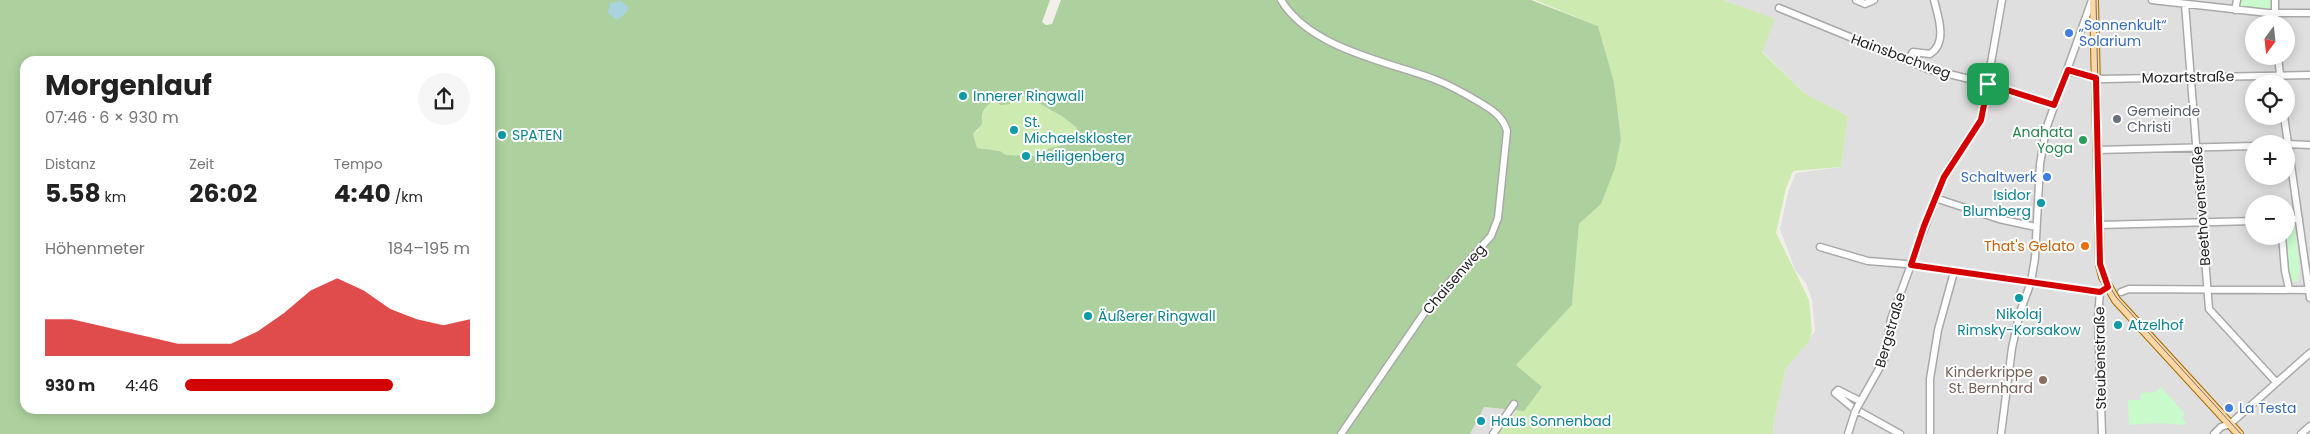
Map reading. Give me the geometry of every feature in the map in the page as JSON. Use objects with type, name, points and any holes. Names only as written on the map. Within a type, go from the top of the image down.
[{"type":"main road","points":[[2093,0],[2099,225],[2103,277],[2116,300],[2239,434]]},
{"type":"street","name":"Chaisenweg","points":[[1281,0],[1295,19],[1328,39],[1359,53],[1433,79],[1467,94],[1496,113],[1502,120],[1507,134],[1498,218],[1491,236],[1431,302],[1341,434]]},
{"type":"street","points":[[1856,0],[1865,4],[1874,0]]},
{"type":"street","points":[[1908,60],[1913,52],[1927,54],[1937,48],[1940,31],[1934,0]]},
{"type":"street","name":"Bergstraße","points":[[1848,434],[1858,406],[1884,360],[1891,319],[1935,198],[1952,163],[1979,126],[2002,0]]},
{"type":"street","points":[[2001,434],[2012,345],[2035,258],[2040,164],[2046,129],[2093,0]]},
{"type":"street","points":[[2152,0],[2235,10],[2310,13]]},
{"type":"street","points":[[2235,10],[2237,0]]},
{"type":"street","points":[[2274,13],[2275,0]]},
{"type":"street","name":"Beethovenstraße","points":[[2185,4],[2208,309],[2276,382]]},
{"type":"street","name":"Hainsbachweg","points":[[1779,8],[1939,72],[1988,84],[2054,105]]},
{"type":"street","name":"Mozartstraße","points":[[2068,70],[2096,78],[2245,76]]},
{"type":"street","name":"Mozartstraße","points":[[2295,76],[2310,75]]},
{"type":"street","points":[[2295,144],[2310,145]]},
{"type":"street","points":[[2097,150],[2245,146]]},
{"type":"street","points":[[2294,185],[2310,298]]},
{"type":"street","points":[[1935,198],[1999,219],[2036,227]]},
{"type":"street","points":[[2099,225],[2245,220]]},
{"type":"street","points":[[2283,245],[2284,263],[2290,290]]},
{"type":"street","points":[[1820,247],[1862,260],[1911,265],[2100,292]]},
{"type":"street","points":[[1930,434],[1930,379],[1938,330],[1954,272]]},
{"type":"street","name":"Steubenstraße","points":[[2102,434],[2098,317],[2100,292],[2108,287]]},
{"type":"street","points":[[2121,292],[2129,289],[2309,290]]},
{"type":"street","points":[[2214,434],[2221,427],[2230,424],[2310,353]]},
{"type":"street","points":[[1858,406],[1841,391],[1835,392],[1836,395],[1853,408],[1900,434]]},
{"type":"street","points":[[1493,434],[1514,404]]},
{"type":"street","points":[[2301,434],[2310,426]]},
{"type":"shaded area","points":[[1723,0],[2310,0],[2310,434],[1773,434],[1774,420],[1786,368],[1815,331],[1812,300],[1806,283],[1795,270],[1780,229],[1788,192],[1796,173],[1841,167],[1848,116],[1804,93],[1762,51],[1774,19]]},
{"type":"shaded area","points":[[1484,407],[1524,411],[1499,434],[1470,434]]},
{"type":"green space","points":[[0,0],[1050,0],[1042,22],[1046,25],[1052,24],[1061,0],[1531,0],[1598,26],[1614,82],[1621,139],[1615,168],[1601,204],[1579,224],[1572,305],[1516,365],[1542,387],[1524,411],[1484,407],[1470,434],[0,434]],"holes":[[[1013,92],[1018,97],[1023,94],[1063,117],[1077,128],[1076,142],[1050,148],[1045,152],[1042,159],[1033,156],[1006,155],[1000,151],[977,148],[973,134],[982,124],[982,116],[986,108],[994,101],[1001,105],[1010,104],[1012,98],[1010,93]]]},
{"type":"green space","points":[[1535,0],[1723,0],[1775,19],[1762,52],[1804,93],[1848,116],[1841,167],[1793,171],[1786,188],[1776,233],[1809,300],[1812,331],[1809,341],[1786,368],[1774,420],[1773,434],[1498,434],[1539,385],[1515,366],[1572,305],[1579,224],[1601,204],[1621,139],[1614,82],[1598,26]]},
{"type":"green space","points":[[2239,0],[2273,0],[2272,11],[2238,8]]},
{"type":"green space","points":[[1013,92],[1018,97],[1023,94],[1063,117],[1077,128],[1076,142],[1050,148],[1042,160],[1033,156],[1006,155],[1000,151],[976,148],[973,134],[978,130],[986,105],[994,101],[999,103]]},
{"type":"green space","points":[[2295,226],[2300,274],[2298,275],[2299,281],[2292,282],[2284,255],[2284,245],[2295,245]]},
{"type":"green space","points":[[2161,387],[2185,414],[2182,418],[2187,423],[2185,425],[2158,423],[2129,425],[2128,400],[2140,400],[2141,393],[2155,392]]},
{"type":"water","points":[[621,1],[628,7],[627,12],[617,20],[608,13],[610,3]]},
{"type":"tram line","points":[[2096,0],[2102,264],[2106,280],[2116,297],[2241,434]]},
{"type":"place","name":"„Sonnenkult“ Solarium","points":[[2069,33]]},
{"type":"place","name":"Innerer Ringwall","points":[[963,96]]},
{"type":"place","name":"Gemeinde Christi","points":[[2117,119]]},
{"type":"place","name":"St. Michaelskloster","points":[[1014,130]]},
{"type":"place","name":"SPATEN","points":[[502,135]]},
{"type":"place","name":"Anahata Yoga","points":[[2083,140]]},
{"type":"place","name":"Heiligenberg","points":[[1026,156]]},
{"type":"place","name":"Schaltwerk","points":[[2047,177]]},
{"type":"place","name":"Isidor Blumberg","points":[[2041,203]]},
{"type":"place","name":"That's Gelato","points":[[2085,246]]},
{"type":"place","name":"Nikolaj Rimsky-Korsakow","points":[[2019,298]]},
{"type":"place","name":"Äußerer Ringwall","points":[[1088,316]]},
{"type":"place","name":"Atzelhof","points":[[2118,325]]},
{"type":"place","name":"Kinderkrippe St. Bernhard","points":[[2043,380]]},
{"type":"place","name":"La Testa","points":[[2229,408]]},
{"type":"place","name":"Haus Sonnenbad","points":[[1481,421]]},
{"type":"route","points":[[2068,70],[2096,78],[2100,264],[2108,287],[2100,292],[1911,265],[1924,226],[1944,177],[1979,126],[1988,84],[2054,105],[2068,70]]}]
